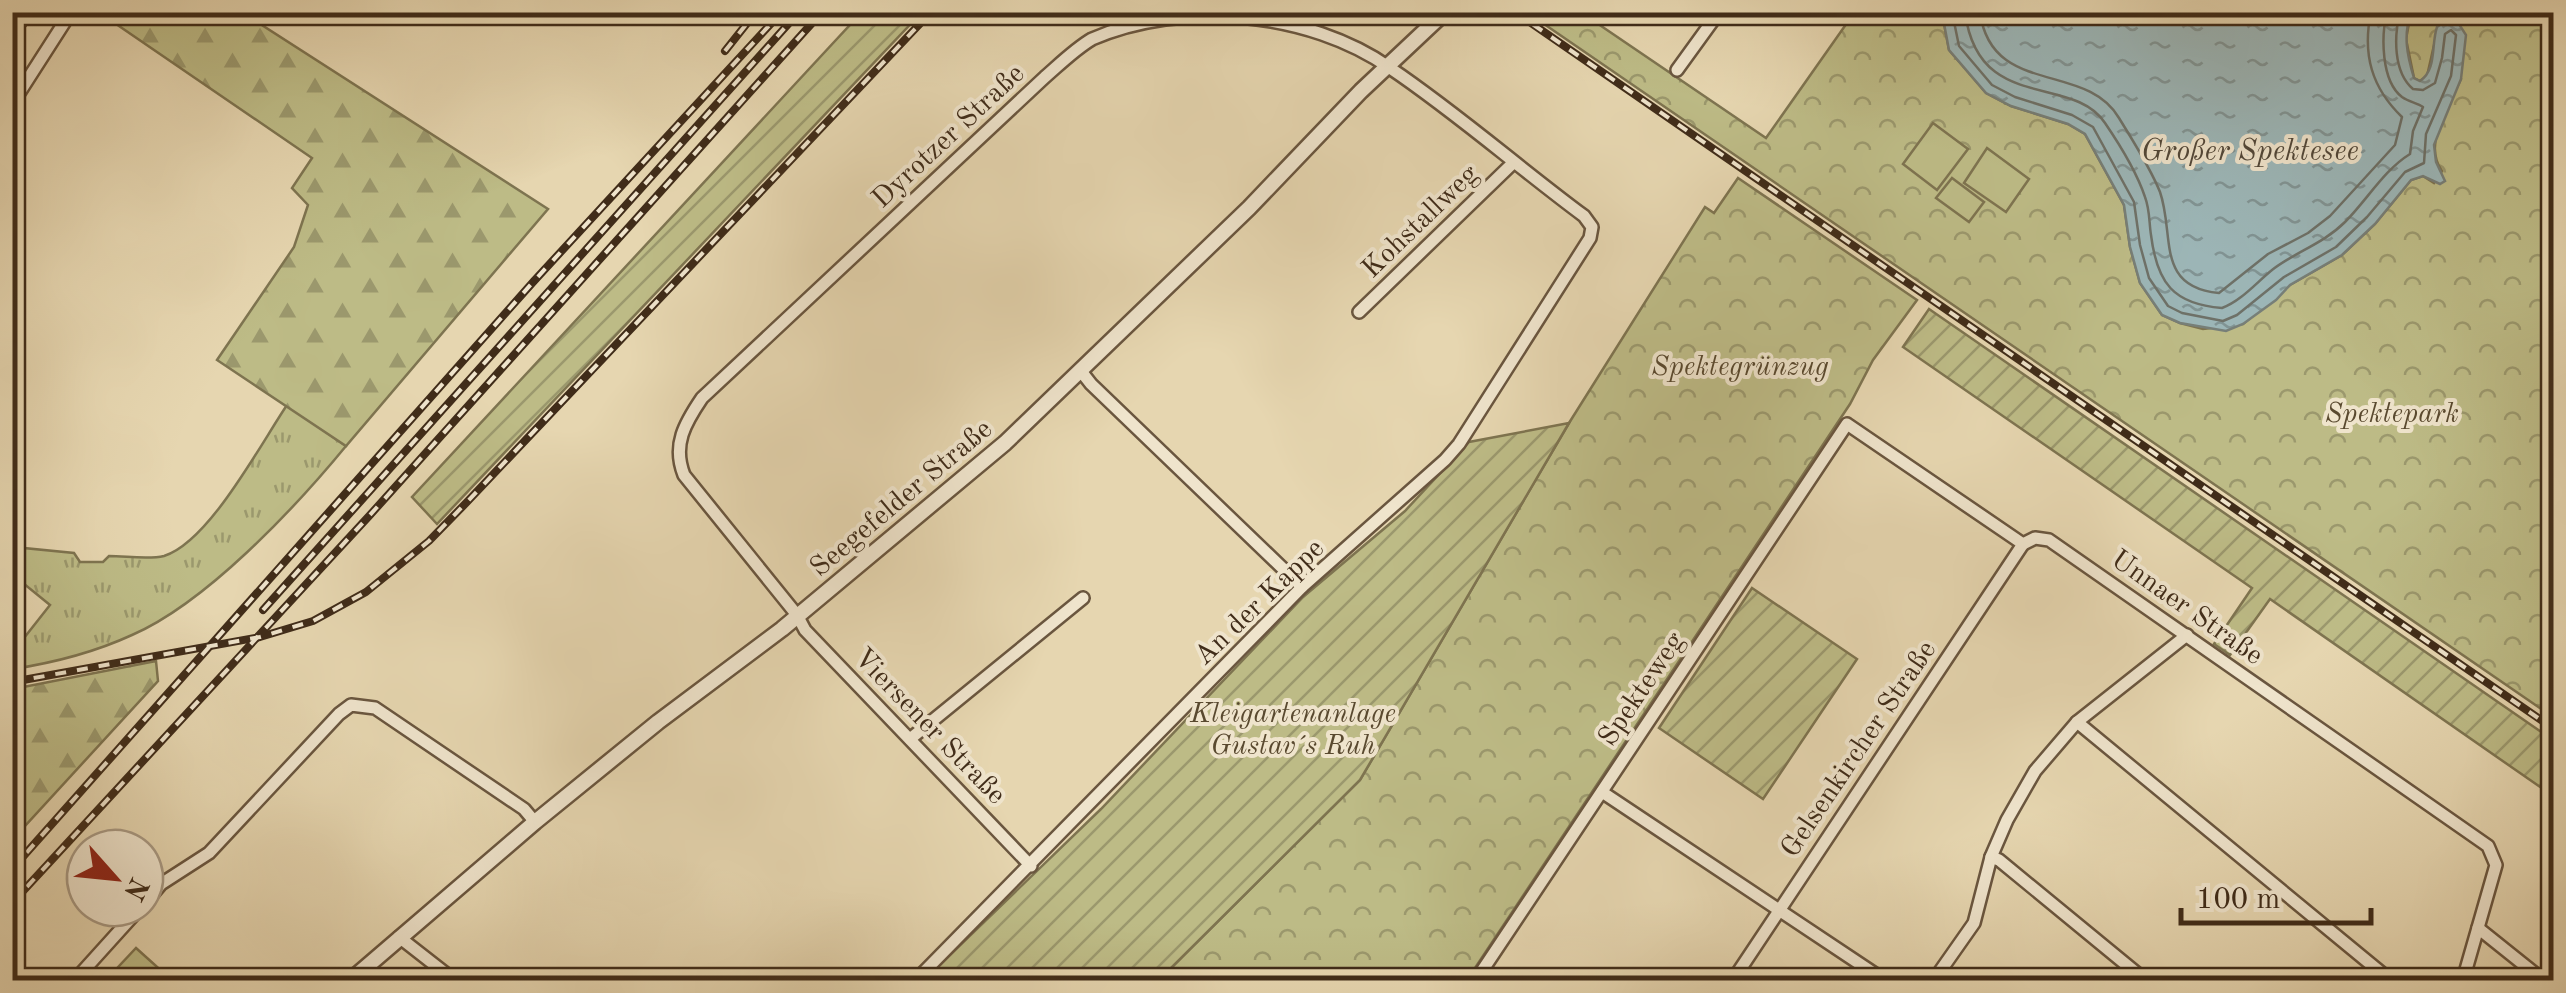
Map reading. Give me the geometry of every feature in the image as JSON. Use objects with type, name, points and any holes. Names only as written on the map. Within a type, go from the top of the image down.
[{"type":"street","points":[[12,104],[71,12]]},
{"type":"street","name":"Seegefelder Straße","points":[[351,980],[536,822],[797,616],[985,460],[1278,180],[1445,12]]},
{"type":"street","points":[[1678,70],[1719,12]]},
{"type":"street","name":"Dyrotzer Straße","points":[[797,616],[684,475],[678,453],[680,436],[702,398],[1045,77],[1090,41],[1154,18],[1186,13],[1278,22],[1321,32],[1388,66],[1584,216],[1592,227]]},
{"type":"street","name":"Kohstallweg","points":[[1359,312],[1513,164]]},
{"type":"street","name":"An der Kappe","points":[[916,980],[1302,587],[1459,444],[1590,238],[1592,227]]},
{"type":"street","points":[[1080,370],[1302,587]]},
{"type":"street","name":"Unnaer Straße","points":[[1847,424],[2023,544],[2035,538],[2049,540],[2488,846],[2496,865],[2478,928]]},
{"type":"street","name":"Spekteweg","points":[[1476,980],[1847,424]]},
{"type":"street","name":"Gelsenkircher Straße","points":[[1732,980],[2023,544]]},
{"type":"street","points":[[910,738],[1083,598]]},
{"type":"street","name":"Viersener Straße","points":[[797,616],[804,630],[1032,866]]},
{"type":"street","points":[[1934,980],[1974,923],[2006,820],[2035,771],[2077,722],[2187,635]]},
{"type":"street","points":[[165,881],[209,853],[339,714],[352,705],[374,708],[524,809],[536,822]]},
{"type":"street","points":[[2077,722],[2390,980]]},
{"type":"street","points":[[1602,792],[1884,980]]},
{"type":"street","points":[[1992,858],[2145,980]]},
{"type":"street","points":[[75,980],[122,928]]},
{"type":"street","points":[[2463,980],[2478,928],[2542,980]]},
{"type":"street","points":[[399,937],[454,980]]},
{"type":"green space","points":[[100,13],[243,13],[548,209],[346,446],[217,360],[294,247],[308,205],[292,188],[312,158]]},
{"type":"green space","points":[[861,13],[921,13],[437,524],[412,497]]},
{"type":"green space","name":"Spektepark","points":[[1528,13],[1582,13],[1766,138],[1854,13],[1942,13],[1949,50],[1986,93],[2085,134],[2124,205],[2140,283],[2162,315],[2203,329],[2243,324],[2290,285],[2342,255],[2375,224],[2411,180],[2423,176],[2434,183],[2442,171],[2435,149],[2436,137],[2461,79],[2434,45],[2427,76],[2420,81],[2414,78],[2406,39],[2411,13],[2553,13],[2553,717]]},
{"type":"green space","points":[[1933,123],[1968,149],[1937,190],[1903,164]]},
{"type":"green space","points":[[1987,148],[2029,179],[2006,212],[1964,183]]},
{"type":"green space","name":"Spektegrünzug","points":[[1738,178],[1917,300],[1873,360],[1850,404],[1467,980],[1159,980],[1360,780],[1569,423],[1705,207],[1714,213]]},
{"type":"green space","points":[[1952,178],[1984,202],[1969,222],[1936,198]]},
{"type":"green space","points":[[1929,309],[2553,740],[2553,796],[2270,599],[2230,655],[2214,644],[2252,588],[1903,347]]},
{"type":"green space","points":[[287,405],[346,446],[248,552],[189,601],[132,635],[73,656],[13,669],[13,652],[50,605],[13,575],[13,547],[74,553],[80,562],[103,562],[109,556],[164,556],[181,547],[216,513]]},
{"type":"green space","name":"Kleigartenanlage Gustav´s Ruh","points":[[1569,423],[1360,780],[1159,980],[924,980],[1101,809],[1303,597],[1405,511],[1469,442]]},
{"type":"green space","points":[[1752,588],[1857,659],[1763,799],[1659,728]]},
{"type":"green space","points":[[156,661],[158,681],[13,839],[13,689]]},
{"type":"green space","points":[[136,948],[165,974],[159,980],[106,980]]},
{"type":"water","name":"Großer Spektesee","points":[[1942,13],[2411,13],[2408,53],[2414,78],[2420,81],[2431,64],[2437,27],[2446,21],[2457,21],[2466,35],[2461,79],[2434,145],[2436,162],[2445,181],[2440,184],[2423,176],[2411,180],[2375,224],[2342,255],[2290,285],[2243,324],[2226,331],[2180,323],[2162,315],[2140,283],[2124,205],[2085,134],[1986,93],[1949,50]]},
{"type":"railway","points":[[12,42],[31,12]]},
{"type":"railway","points":[[725,51],[756,12]]},
{"type":"railway","points":[[263,610],[799,12]]},
{"type":"railway","points":[[12,903],[370,515],[822,12]]},
{"type":"railway","points":[[12,682],[260,637],[313,621],[366,592],[429,541],[931,12]]},
{"type":"railway","points":[[1515,12],[2554,729]]},
{"type":"railway","points":[[12,869],[534,281],[777,17]]}]
